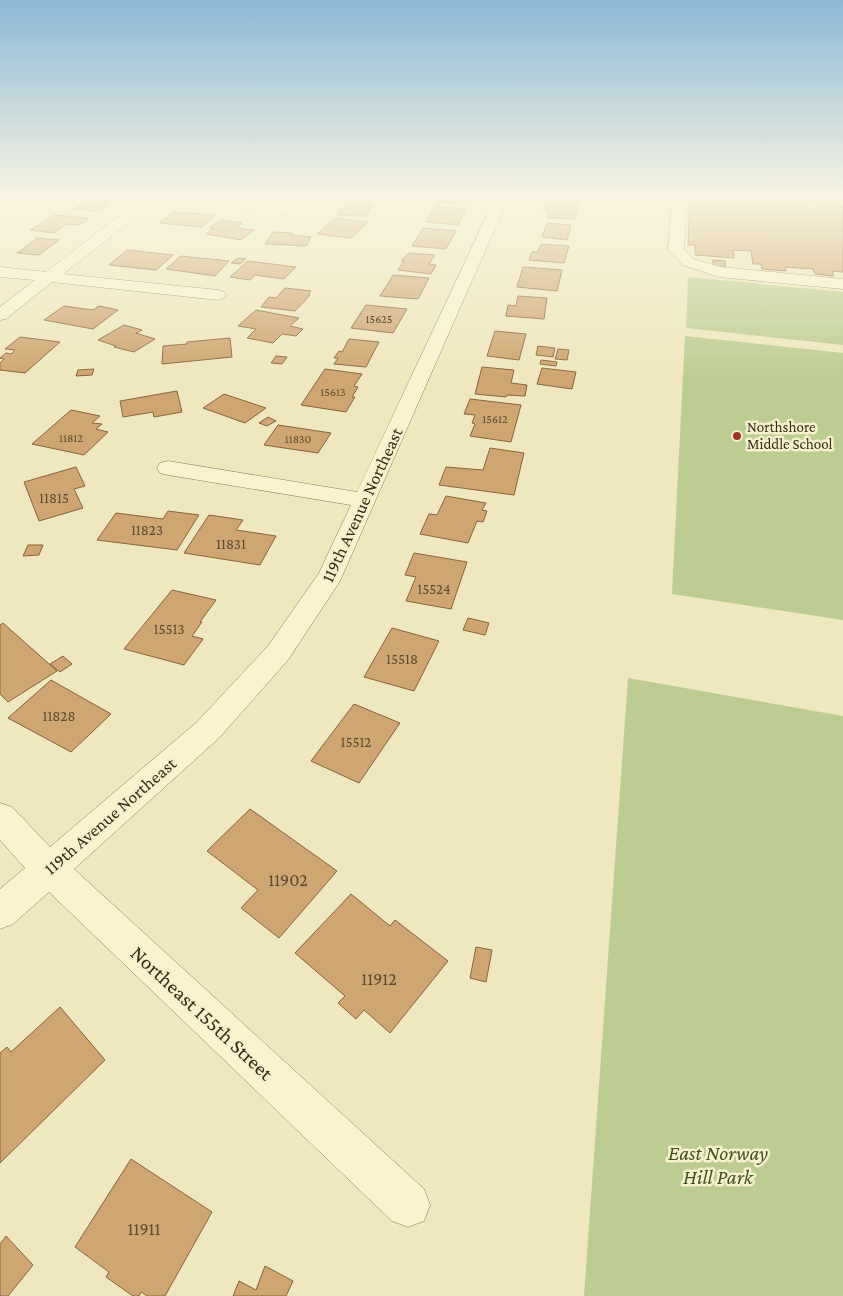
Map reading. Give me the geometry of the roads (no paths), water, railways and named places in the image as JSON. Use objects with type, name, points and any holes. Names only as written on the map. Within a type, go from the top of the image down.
[{"type":"street","points":[[0,315],[79,254]]},
{"type":"street","name":"119th Avenue Northeast","points":[[0,912],[208,730],[278,653],[331,575],[477,254]]},
{"type":"street","points":[[680,254],[688,262],[719,272],[843,284]]},
{"type":"street","points":[[0,272],[218,295]]},
{"type":"street","points":[[168,468],[365,500]]},
{"type":"street","name":"Northeast 155th Street","points":[[0,817],[49,870],[408,1204]]},
{"type":"place","name":"Northshore Middle School","points":[[737,436]]},
{"type":"park label","name":"East Norway Hill Park","points":[[718,1165]]}]
